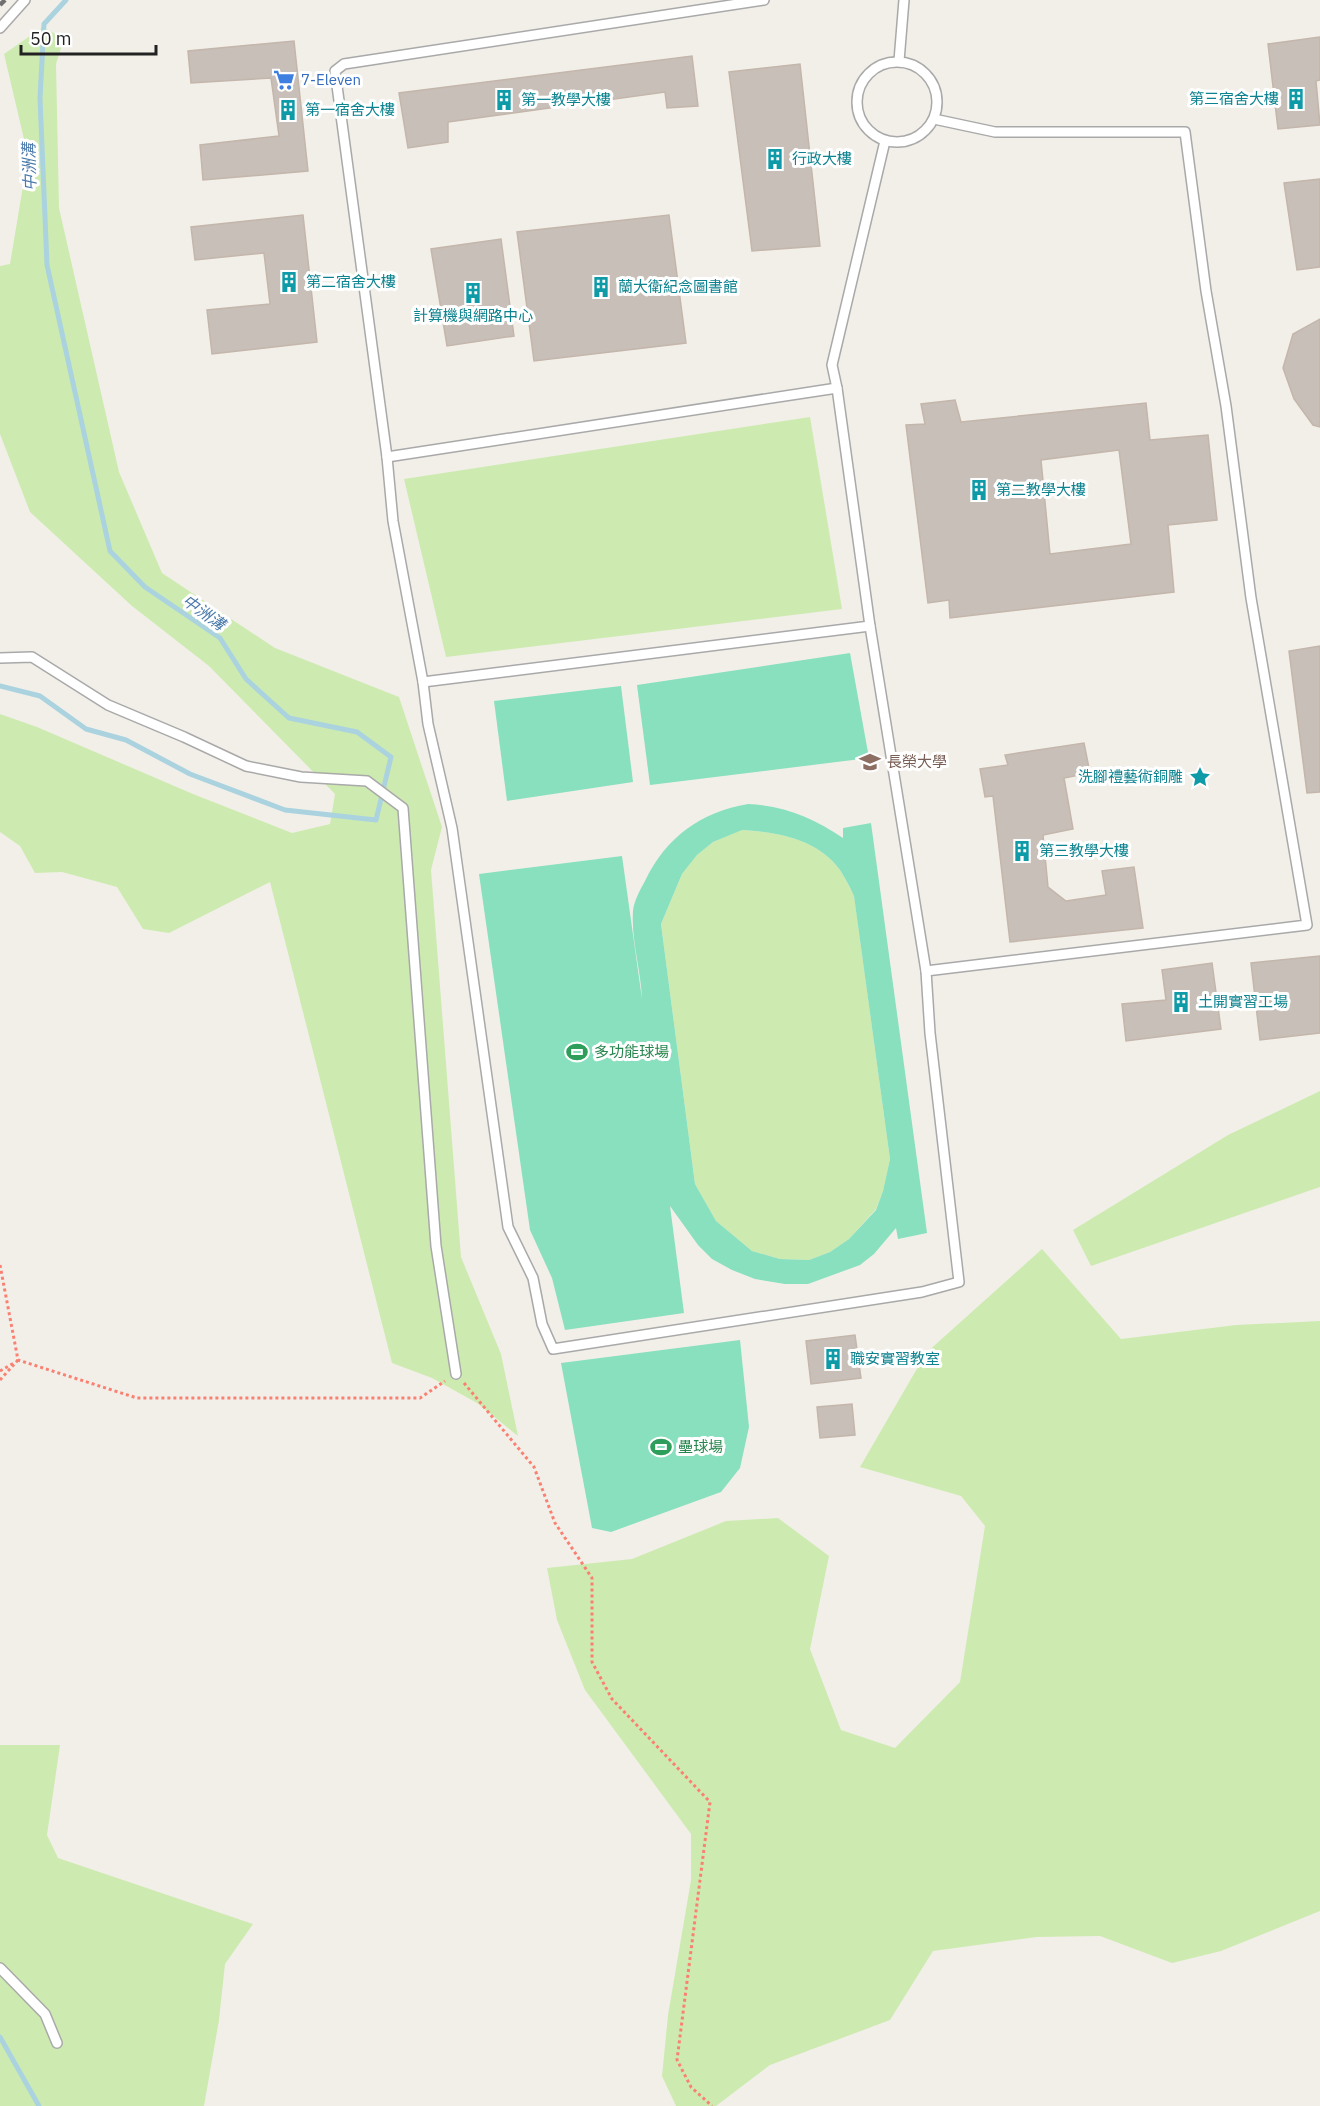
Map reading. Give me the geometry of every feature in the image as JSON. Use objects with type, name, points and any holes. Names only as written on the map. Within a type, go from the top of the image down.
[{"type":"lane","points":[[0,28],[25,0]]},
{"type":"lane","points":[[764,0],[344,64],[335,71],[387,457],[393,521],[423,682],[428,724],[452,828],[508,1227],[533,1278],[542,1323],[553,1349],[922,1292],[959,1282],[930,1033],[926,970],[870,626],[832,365],[885,141]]},
{"type":"lane","points":[[899,61],[904,0]]},
{"type":"lane","points":[[899,61],[914,65],[927,74],[936,87],[938,103],[934,119],[925,131],[912,140],[885,141],[867,129],[859,116],[856,100],[860,85],[869,72],[883,63],[899,61]]},
{"type":"lane","points":[[926,970],[1307,926],[1251,598],[1226,406],[1206,291],[1185,132],[995,132],[934,119]]},
{"type":"lane","points":[[387,457],[837,388]]},
{"type":"lane","points":[[423,682],[870,626]]},
{"type":"lane","points":[[0,658],[32,657],[108,705],[246,766],[301,777],[367,781],[403,807],[436,1246],[456,1374]]},
{"type":"lane","points":[[0,1968],[45,2014],[57,2043]]},
{"type":"path","points":[[0,1265],[18,1360]]},
{"type":"path","points":[[0,1380],[18,1360]]},
{"type":"path","points":[[0,1371],[18,1360],[137,1398],[420,1398],[456,1374],[534,1467],[555,1523],[592,1578],[592,1662],[612,1699],[710,1802],[677,2060],[691,2087],[712,2106]]},
{"type":"green space","points":[[43,27],[64,39],[56,64],[59,208],[119,472],[162,573],[275,648],[399,697],[442,827],[431,870],[461,1257],[501,1354],[518,1436],[477,1403],[432,1378],[392,1363],[270,882],[169,933],[143,929],[117,887],[62,872],[35,873],[20,846],[0,832],[0,714],[37,727],[193,794],[292,833],[330,824],[335,794],[209,666],[132,606],[30,512],[0,434],[0,266],[10,264],[28,156],[4,54]]},
{"type":"green space","points":[[810,417],[842,609],[446,657],[404,479]]},
{"type":"green space","points":[[850,653],[869,758],[650,785],[637,685]]},
{"type":"green space","points":[[621,686],[633,782],[507,801],[494,701]]},
{"type":"green space","name":"多功能球場","points":[[748,804],[786,810],[810,819],[843,838],[843,828],[871,823],[927,1233],[898,1239],[896,1228],[874,1254],[860,1265],[808,1284],[785,1284],[755,1279],[712,1259],[698,1245],[670,1206],[684,1313],[565,1330],[552,1278],[530,1230],[479,874],[622,856],[642,999],[633,922],[634,907],[639,892],[654,865],[674,839],[700,820]],"holes":[[[742,830],[783,835],[809,844],[831,859],[840,870],[854,896],[890,1159],[876,1210],[849,1239],[830,1252],[809,1260],[780,1259],[752,1251],[716,1221],[695,1184],[661,924],[682,874],[697,855],[713,842]]]},
{"type":"green space","points":[[741,830],[782,835],[808,844],[831,859],[854,895],[890,1159],[883,1191],[876,1209],[849,1239],[830,1252],[809,1260],[780,1259],[752,1251],[716,1221],[695,1184],[661,924],[682,874],[697,855],[713,842]]},
{"type":"green space","points":[[1320,1091],[1320,1187],[1091,1266],[1073,1230],[1228,1135]]},
{"type":"green space","points":[[1042,1249],[1121,1339],[1236,1325],[1320,1321],[1320,1911],[1221,1951],[1172,1963],[1100,1936],[1037,1937],[933,1951],[890,2020],[770,2065],[716,2106],[676,2106],[662,2076],[668,2015],[691,1880],[691,1834],[585,1690],[557,1620],[547,1568],[632,1559],[726,1521],[778,1518],[829,1556],[810,1649],[841,1730],[895,1748],[960,1682],[985,1526],[961,1496],[860,1467],[926,1353]]},
{"type":"green space","name":"壘球場","points":[[740,1340],[749,1427],[740,1468],[721,1492],[611,1532],[592,1528],[561,1363]]},
{"type":"green space","points":[[0,1745],[60,1745],[47,1835],[58,1858],[253,1924],[225,1964],[219,2020],[204,2106],[0,2106]]},
{"type":"building","name":"第三宿舍大樓","points":[[1320,37],[1320,80],[1316,81],[1320,125],[1278,129],[1268,44]]},
{"type":"building","name":"第一宿舍大樓","points":[[294,41],[308,171],[203,180],[200,145],[279,136],[271,78],[191,83],[188,51]]},
{"type":"building","name":"第一教學大樓","points":[[692,56],[698,106],[667,108],[665,92],[448,122],[448,142],[408,148],[399,93]]},
{"type":"building","name":"行政大樓","points":[[800,64],[820,246],[752,251],[729,72]]},
{"type":"building","points":[[1320,179],[1320,267],[1297,270],[1284,183]]},
{"type":"building","name":"第二宿舍大樓","points":[[303,215],[317,342],[212,354],[207,310],[270,304],[264,253],[195,260],[191,227]]},
{"type":"building","name":"蘭大衛紀念圖書館","points":[[669,215],[686,343],[534,361],[517,232]]},
{"type":"building","name":"計算機與網路中心","points":[[501,239],[514,336],[447,346],[431,249]]},
{"type":"building","points":[[1320,319],[1320,427],[1313,425],[1294,399],[1283,368],[1293,334]]},
{"type":"building","name":"第二教學大樓","points":[[955,400],[961,422],[1146,403],[1150,440],[1208,435],[1217,520],[1168,525],[1174,592],[950,618],[949,600],[928,603],[906,425],[925,424],[921,404]],"holes":[[[1119,450],[1131,544],[1050,554],[1041,460]]]},
{"type":"building","points":[[1320,646],[1320,792],[1307,793],[1289,651]]},
{"type":"building","name":"第三教學大樓","points":[[1084,743],[1090,773],[1064,778],[1073,829],[1043,835],[1048,887],[1066,901],[1106,895],[1102,871],[1134,867],[1143,928],[1010,942],[993,796],[985,797],[980,769],[1008,765],[1005,755]]},
{"type":"building","points":[[1320,956],[1320,1033],[1260,1040],[1251,963]]},
{"type":"building","name":"土開實習工場","points":[[1212,963],[1221,1029],[1126,1041],[1122,1004],[1166,1000],[1162,970]]},
{"type":"building","name":"職安實習教室","points":[[855,1335],[861,1378],[811,1384],[806,1341]]},
{"type":"building","name":"職安實習教室","points":[[852,1404],[855,1435],[820,1438],[817,1407]]},
{"type":"waterway","name":"中洲溝","points":[[0,686],[40,696],[86,729],[126,740],[190,774],[285,810],[376,820],[391,757],[357,732],[289,718],[246,679],[220,638],[145,587],[110,551],[47,265],[40,98],[44,24],[66,0]]},
{"type":"waterway","points":[[0,2037],[39,2106]]},
{"type":"railway","points":[[0,5],[5,0]]},
{"type":"place","name":"7-Eleven","points":[[284,80]]},
{"type":"place","name":"第三宿舍大樓","points":[[1296,99]]},
{"type":"place","name":"第一教學大樓","points":[[504,100]]},
{"type":"place","name":"第一宿舍大樓","points":[[288,110]]},
{"type":"place","name":"行政大樓","points":[[775,159]]},
{"type":"place","name":"第二宿舍大樓","points":[[289,282]]},
{"type":"place","name":"蘭大衛紀念圖書館","points":[[601,287]]},
{"type":"place","name":"計算機與網路中心","points":[[473,293]]},
{"type":"place","name":"第二教學大樓","points":[[979,490]]},
{"type":"place","name":"長榮大學","points":[[870,762]]},
{"type":"place","name":"洗腳禮藝術銅雕","points":[[1200,777]]},
{"type":"place","name":"第三教學大樓","points":[[1022,851]]},
{"type":"place","name":"土開實習工場","points":[[1181,1002]]},
{"type":"place","name":"多功能球場","points":[[577,1052]]},
{"type":"place","name":"職安實習教室","points":[[833,1359]]},
{"type":"place","name":"壘球場","points":[[661,1447]]}]
